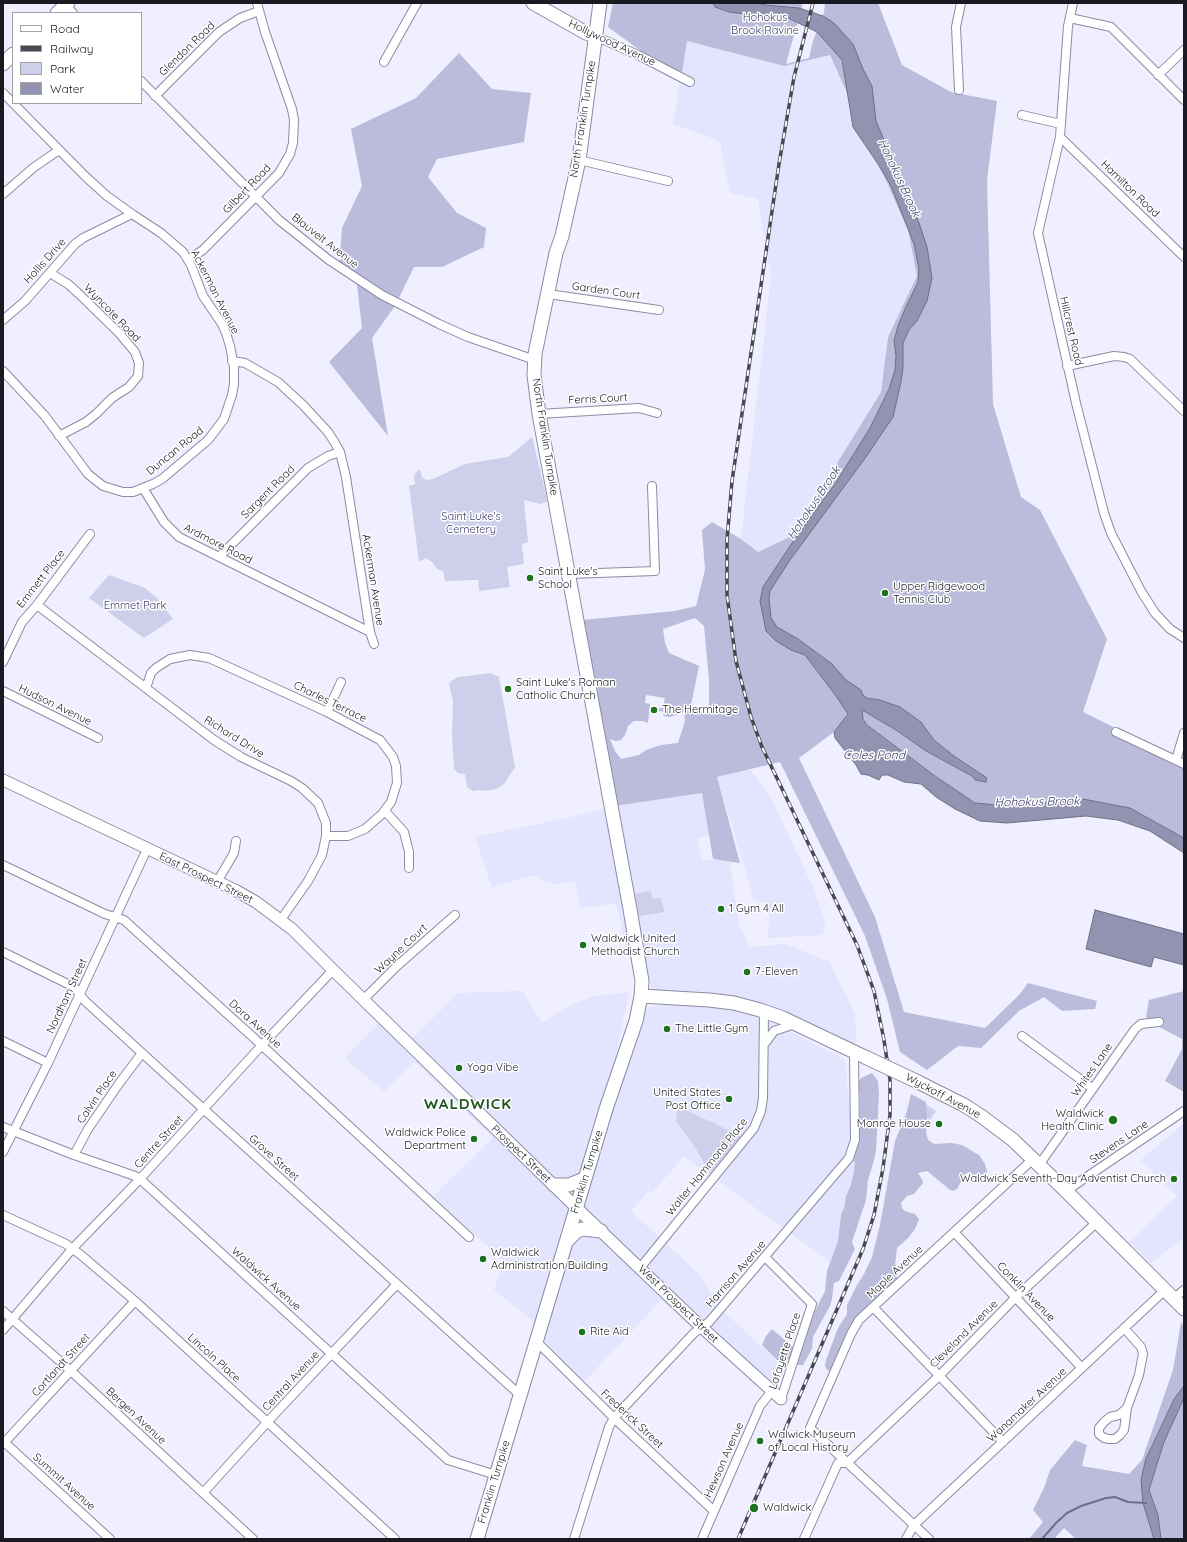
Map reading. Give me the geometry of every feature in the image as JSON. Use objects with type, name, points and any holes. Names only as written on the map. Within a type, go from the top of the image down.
[{"type":"main road","name":"Hollywood Avenue","points":[[534,3],[586,33],[595,36]]},
{"type":"main road","name":"North Franklin Turnpike","points":[[600,3],[579,160],[562,236],[556,253],[538,338],[535,360],[535,391],[610,800]]},
{"type":"main road","points":[[3,64],[12,55]]},
{"type":"main road","name":"Franklin Turnpike","points":[[477,1539],[606,1107],[636,1021],[641,996],[642,981],[610,800]]},
{"type":"main road","name":"Wyckoff Avenue","points":[[641,996],[734,1003],[764,1011],[860,1054],[964,1105],[1013,1140],[1097,1222],[1174,1293],[1184,1309]]},
{"type":"main road","points":[[554,1185],[569,1185],[584,1179]]},
{"type":"main road","points":[[565,1244],[577,1231],[583,1229],[601,1231]]},
{"type":"street","points":[[384,62],[418,3]]},
{"type":"street","points":[[959,90],[956,27],[961,3]]},
{"type":"street","name":"Hillcrest Road","points":[[1074,3],[1068,26],[1060,137],[1038,233],[1079,418],[1111,533],[1141,591],[1155,613],[1170,629],[1184,638]]},
{"type":"street","name":"Glendon Road","points":[[155,96],[218,32],[258,7]]},
{"type":"street","name":"Gilbert Road","points":[[188,260],[203,250],[256,197],[279,173],[290,154],[294,132],[292,109],[258,7]]},
{"type":"street","points":[[1070,18],[1111,27],[1184,100]]},
{"type":"street","name":"Hollywood Avenue","points":[[595,36],[638,54],[690,82]]},
{"type":"street","points":[[1158,75],[1184,50]]},
{"type":"street","name":"Blauvelt Avenue","points":[[142,82],[279,220],[303,241],[348,274],[382,295],[438,324],[468,337],[535,360]]},
{"type":"street","name":"Ackerman Avenue","points":[[3,93],[12,102]]},
{"type":"street","name":"Ackerman Avenue","points":[[14,104],[97,187],[177,246],[188,260],[203,296],[222,324],[230,346],[232,361],[245,363],[264,372],[291,393],[328,432],[340,452],[346,477],[370,632],[374,644]]},
{"type":"street","points":[[1022,116],[1061,124]]},
{"type":"street","name":"Hamilton Road","points":[[1060,137],[1184,257]]},
{"type":"street","points":[[3,194],[59,150]]},
{"type":"street","points":[[579,160],[668,181]]},
{"type":"street","name":"Hollis Drive","points":[[3,320],[25,301],[75,244],[83,238],[132,214]]},
{"type":"street","name":"Wyncote Road","points":[[50,273],[78,292],[131,347],[138,357],[139,363],[138,376],[129,387],[112,398],[86,422],[59,436]]},
{"type":"street","name":"Garden Court","points":[[548,294],[659,310]]},
{"type":"street","points":[[1067,366],[1114,356],[1124,356],[1130,359],[1184,411]]},
{"type":"street","name":"Duncan Road","points":[[144,488],[162,479],[208,440],[217,430],[227,413],[232,395],[234,384],[232,361]]},
{"type":"street","points":[[3,371],[31,400],[88,474],[103,486],[123,492],[133,492],[144,488]]},
{"type":"street","name":"Ferris Court","points":[[539,414],[639,408],[657,413]]},
{"type":"street","name":"Sargent Road","points":[[219,557],[308,468],[328,456],[340,452]]},
{"type":"street","points":[[569,574],[655,571],[652,486]]},
{"type":"street","name":"Ardmore Road","points":[[144,488],[170,530],[189,543],[370,632]]},
{"type":"street","name":"Emmett Place","points":[[3,662],[22,622],[37,605],[90,534]]},
{"type":"street","name":"Richard Drive","points":[[37,605],[214,740],[246,760],[291,781],[310,794],[318,803],[323,812],[326,823],[326,836],[322,855],[316,868],[280,921]]},
{"type":"street","name":"Charles Terrace","points":[[146,688],[151,674],[163,663],[177,657],[190,655],[209,658],[327,712],[380,740],[393,758],[396,766],[397,783],[391,802],[385,811],[374,822],[357,833],[348,836],[326,836]]},
{"type":"street","points":[[327,712],[341,682]]},
{"type":"street","name":"Hudson Avenue","points":[[3,691],[98,738]]},
{"type":"street","points":[[1116,732],[1180,762],[1184,733]]},
{"type":"street","name":"East Prospect Street","points":[[3,780],[256,902],[292,929],[467,1100]]},
{"type":"street","points":[[385,811],[404,832],[409,852],[410,868]]},
{"type":"street","points":[[217,882],[234,853],[236,841]]},
{"type":"street","name":"Nordham Street","points":[[3,1152],[48,1063],[147,849]]},
{"type":"street","name":"Dora Avenue","points":[[3,865],[105,914],[124,920],[262,1045],[469,1237]]},
{"type":"street","name":"Wayne Court","points":[[363,1000],[397,966],[455,915]]},
{"type":"street","name":"Grove Street","points":[[3,952],[74,987],[85,1001],[520,1395]]},
{"type":"street","name":"Centre Street","points":[[3,1330],[73,1248],[140,1179],[262,1045],[333,970]]},
{"type":"street","name":"Walter Hammond Place","points":[[640,1268],[754,1128],[761,1111],[764,1011]]},
{"type":"street","name":"Whites Lane","points":[[1036,1162],[1135,1029],[1141,1024],[1159,1022]]},
{"type":"street","points":[[764,1045],[770,1034],[774,1031],[795,1024]]},
{"type":"street","points":[[1022,1036],[1092,1088]]},
{"type":"street","points":[[3,1042],[48,1063]]},
{"type":"street","name":"Calvin Place","points":[[74,1155],[88,1129],[142,1053]]},
{"type":"street","name":"Harrison Avenue","points":[[574,1539],[609,1428],[614,1418],[694,1333],[709,1322],[849,1158],[855,1140],[860,1054]]},
{"type":"street","name":"Prospect Street","points":[[467,1100],[576,1207]]},
{"type":"street","name":"Stevens Lane","points":[[1066,1191],[1184,1111]]},
{"type":"street","name":"Waldwick Avenue","points":[[3,1127],[140,1179],[448,1460],[496,1475]]},
{"type":"street","name":"Maple Avenue","points":[[847,1463],[810,1428],[855,1326],[873,1306],[954,1232],[1036,1162]]},
{"type":"street","name":"West Prospect Street","points":[[576,1207],[702,1328],[781,1400]]},
{"type":"street","name":"Lincoln Place","points":[[3,1215],[73,1248],[135,1301],[395,1539]]},
{"type":"street","name":"Cleveland Avenue","points":[[804,1539],[834,1468],[838,1463],[847,1463],[939,1376],[1016,1297],[1097,1222]]},
{"type":"street","name":"Conklin Avenue","points":[[954,1232],[1082,1368]]},
{"type":"street","name":"Lafayette Place","points":[[765,1257],[812,1304],[781,1400]]},
{"type":"street","name":"Central Avenue","points":[[203,1493],[397,1284]]},
{"type":"street","name":"Wanamaker Avenue","points":[[906,1539],[914,1525],[1124,1328],[1174,1293]]},
{"type":"street","name":"Cortlandt Street","points":[[4,1443],[135,1301]]},
{"type":"street","points":[[873,1306],[1003,1442]]},
{"type":"street","name":"Bergen Avenue","points":[[3,1311],[71,1371],[253,1539]]},
{"type":"street","points":[[1124,1328],[1141,1348],[1143,1354],[1139,1375],[1127,1408]]},
{"type":"street","name":"Frederick Street","points":[[536,1341],[614,1418],[714,1511]]},
{"type":"street","name":"Hewson Avenue","points":[[702,1539],[760,1406],[772,1392]]},
{"type":"street","name":"Summit Avenue","points":[[4,1443],[110,1539]]},
{"type":"street","points":[[847,1463],[929,1539]]},
{"type":"shaded area","points":[[687,41],[784,66],[830,55],[908,230],[917,276],[888,337],[881,392],[792,536],[758,552],[741,539],[771,276],[758,199],[730,193],[720,141],[673,124]]},
{"type":"shaded area","points":[[750,769],[771,798],[814,889],[826,926],[822,935],[767,938],[770,913],[765,903],[753,900],[749,882],[717,777]]},
{"type":"shaded area","points":[[702,793],[710,836],[697,838],[702,861],[729,858],[739,924],[750,947],[786,944],[829,962],[855,1013],[856,1042],[853,1044],[780,1010],[707,992],[652,991],[640,936],[623,935],[616,903],[581,908],[575,881],[557,884],[541,880],[533,875],[492,887],[475,837],[563,819],[615,806]]},
{"type":"shaded area","points":[[522,991],[542,1023],[566,1007],[594,996],[629,992],[615,1059],[582,1173],[643,1009],[666,1004],[730,1009],[774,1023],[845,1060],[855,1163],[844,1237],[834,1265],[684,1156],[652,1193],[648,1191],[631,1211],[701,1276],[718,1306],[785,1369],[771,1399],[661,1300],[584,1382],[547,1344],[531,1319],[494,1290],[504,1261],[433,1197],[493,1138],[415,1062],[384,1092],[345,1058],[379,1023],[404,1047],[458,993]]},
{"type":"shaded area","points":[[1184,1123],[1184,1238],[1151,1263],[1129,1242],[1177,1196],[1141,1160]]},
{"type":"green space","name":"Hohokus Brook Ravine","points":[[613,3],[803,3],[786,64],[809,58],[813,41],[824,12],[825,3],[878,3],[902,65],[951,92],[997,101],[987,180],[993,404],[1021,497],[1040,510],[1107,639],[1083,712],[1184,762],[1184,838],[1130,808],[1083,799],[1027,805],[975,803],[935,776],[867,725],[863,719],[862,710],[896,730],[926,751],[972,776],[975,780],[981,774],[954,756],[934,740],[921,722],[880,700],[867,698],[863,695],[834,732],[799,758],[875,917],[904,1012],[985,1028],[1019,995],[1028,983],[1097,1001],[1095,1009],[1062,1011],[1044,997],[1019,1011],[981,1048],[958,1046],[927,1070],[900,1052],[887,999],[865,936],[780,762],[717,777],[740,863],[713,859],[702,793],[615,806],[582,620],[675,611],[696,606],[705,570],[702,530],[712,522],[741,539],[758,552],[792,536],[881,392],[888,337],[917,276],[908,230],[830,55],[784,66],[687,41],[682,73],[645,54],[608,27]],"holes":[[[695,618],[704,626],[709,680],[709,702],[707,714],[690,710],[699,666],[669,653],[665,643],[663,629]],[[646,695],[665,698],[663,708],[659,708],[659,711],[664,712],[663,716],[670,717],[684,712],[685,721],[678,743],[661,745],[646,750],[639,755],[621,759],[615,751],[610,739],[615,741],[621,740],[625,735],[628,726],[634,721],[643,721],[648,723],[650,704],[645,703]]]},
{"type":"green space","points":[[459,53],[492,89],[531,93],[524,142],[437,159],[428,177],[457,213],[486,228],[484,247],[442,267],[414,267],[395,306],[372,338],[388,436],[329,362],[362,328],[357,285],[339,269],[342,228],[362,186],[351,129],[416,98]]},
{"type":"green space","name":"Saint Luke's Cemetery","points":[[532,437],[547,502],[541,504],[524,500],[528,542],[522,544],[524,564],[507,567],[510,587],[479,591],[478,580],[445,581],[443,571],[437,569],[432,562],[426,558],[419,562],[409,486],[415,484],[414,477],[416,472],[420,470],[422,477],[426,480],[433,479],[465,464],[508,457]]},
{"type":"green space","name":"Emmet Park","points":[[109,575],[145,588],[157,598],[173,619],[144,638],[89,598]]},
{"type":"green space","points":[[491,673],[499,677],[515,767],[504,784],[496,789],[473,791],[467,787],[465,774],[458,773],[454,769],[452,734],[453,701],[449,684],[458,677]]},
{"type":"green space","points":[[651,891],[652,899],[663,898],[661,900],[665,912],[639,916],[635,894]]},
{"type":"green space","points":[[1184,991],[1184,1092],[1165,1081],[1182,1049],[1182,1039],[1161,1028],[1146,1017],[1149,1000]]},
{"type":"green space","points":[[872,1073],[878,1081],[879,1094],[876,1151],[868,1180],[866,1200],[852,1242],[855,1249],[839,1281],[834,1283],[830,1306],[813,1337],[812,1349],[803,1365],[798,1365],[785,1358],[782,1358],[779,1362],[762,1345],[766,1336],[772,1329],[793,1347],[795,1346],[805,1337],[814,1313],[825,1291],[827,1271],[838,1241],[841,1215],[853,1176],[855,1163],[852,1156],[860,1114],[860,1094],[858,1083],[861,1078]]},
{"type":"green space","points":[[911,1094],[926,1102],[926,1133],[928,1140],[934,1144],[952,1143],[962,1145],[979,1155],[985,1164],[987,1171],[986,1177],[984,1179],[979,1179],[968,1172],[957,1189],[953,1191],[927,1171],[918,1173],[923,1183],[914,1194],[907,1196],[901,1203],[902,1208],[905,1211],[915,1214],[919,1219],[915,1229],[909,1237],[897,1248],[895,1264],[898,1273],[897,1278],[894,1284],[874,1303],[832,1371],[827,1370],[825,1366],[826,1360],[838,1328],[847,1314],[847,1305],[872,1257],[880,1225],[895,1141],[907,1111]]},
{"type":"green space","points":[[924,1103],[936,1111],[930,1120],[918,1112]]},
{"type":"green space","points":[[678,1106],[742,1137],[710,1173],[693,1144],[676,1121]]},
{"type":"green space","points":[[1181,1322],[1184,1326],[1184,1383],[1174,1399],[1146,1458],[1143,1502],[1154,1539],[1076,1539],[1064,1528],[1054,1539],[1029,1539],[1043,1522],[1033,1510],[1044,1488],[1050,1470],[1075,1440],[1087,1445],[1082,1466],[1129,1474],[1142,1460],[1173,1370]]},
{"type":"green space","points":[[1184,1398],[1184,1539],[1161,1539],[1158,1515],[1149,1490],[1164,1442]]},
{"type":"water","points":[[713,3],[759,3],[765,5],[799,8],[823,16],[834,23],[853,44],[872,86],[876,121],[919,223],[927,247],[932,278],[927,301],[917,321],[909,330],[903,343],[903,368],[893,417],[866,457],[790,560],[770,591],[769,599],[771,618],[777,627],[798,639],[832,664],[846,680],[861,690],[863,695],[867,698],[880,700],[900,707],[921,722],[934,740],[954,756],[987,778],[986,782],[975,780],[972,776],[926,751],[896,730],[862,710],[863,719],[867,725],[935,776],[975,803],[1027,805],[1083,799],[1130,808],[1184,838],[1184,853],[1150,831],[1118,820],[1086,816],[1007,823],[980,821],[955,809],[936,797],[921,784],[904,782],[888,775],[882,775],[879,780],[868,775],[861,774],[856,765],[835,738],[834,732],[848,714],[805,655],[791,650],[776,641],[766,631],[760,601],[763,587],[794,540],[835,484],[870,428],[889,389],[895,370],[896,356],[894,341],[898,326],[918,282],[919,269],[914,244],[891,186],[853,127],[842,60],[817,32],[788,18],[765,14],[753,15],[729,12],[715,7]]},
{"type":"water","points":[[1095,910],[1184,934],[1184,965],[1154,957],[1151,967],[1086,949]]},
{"type":"water","points":[[1184,1385],[1184,1398],[1164,1442],[1149,1490],[1158,1515],[1161,1539],[1154,1539],[1143,1503],[1141,1480],[1146,1458],[1174,1399]]},
{"type":"waterway","points":[[1042,1539],[1067,1513],[1081,1506],[1106,1498],[1115,1497],[1128,1502],[1146,1503]]},
{"type":"railway","points":[[738,1539],[863,1249],[874,1215],[883,1168],[890,1115],[890,1080],[874,991],[857,945],[762,747],[751,717],[736,661],[727,595],[727,540],[732,481],[779,164],[794,77],[813,3]]},
{"type":"place","name":"Saint Luke's School","points":[[530,578]]},
{"type":"place","name":"Upper Ridgewood Tennis Club","points":[[885,593]]},
{"type":"place","name":"Saint Luke's Roman Catholic Church","points":[[508,689]]},
{"type":"place","name":"The Hermitage","points":[[654,710]]},
{"type":"place","name":"1 Gym 4 All","points":[[721,909]]},
{"type":"place","name":"Waldwick United Methodist Church","points":[[583,945]]},
{"type":"place","name":"7-Eleven","points":[[747,972]]},
{"type":"place","name":"The Little Gym","points":[[667,1029]]},
{"type":"place","name":"Yoga Vibe","points":[[459,1068]]},
{"type":"place","name":"United States Post Office","points":[[729,1099]]},
{"type":"place","name":"Waldwick Health Clinic","points":[[1113,1120]]},
{"type":"place","name":"Monroe House","points":[[939,1124]]},
{"type":"place","name":"Waldwick Police Department","points":[[474,1139]]},
{"type":"place","name":"Waldwick Seventh-Day Adventist Church","points":[[1174,1179]]},
{"type":"place","name":"Waldwick Administration Building","points":[[483,1259]]},
{"type":"place","name":"Rite Aid","points":[[582,1332]]},
{"type":"place","name":"Walwick Museum of Local History","points":[[760,1441]]},
{"type":"place","name":"Waldwick","points":[[754,1508]]},
{"type":"district","name":"WALDWICK","points":[[468,1104]]},
{"type":"water label","name":"Hohokus Brook","points":[[899,178]]},
{"type":"water label","name":"Hohokus Brook","points":[[814,503]]},
{"type":"water label","name":"Coles Pond","points":[[874,755]]},
{"type":"water label","name":"Hohokus Brook","points":[[1037,802]]}]
